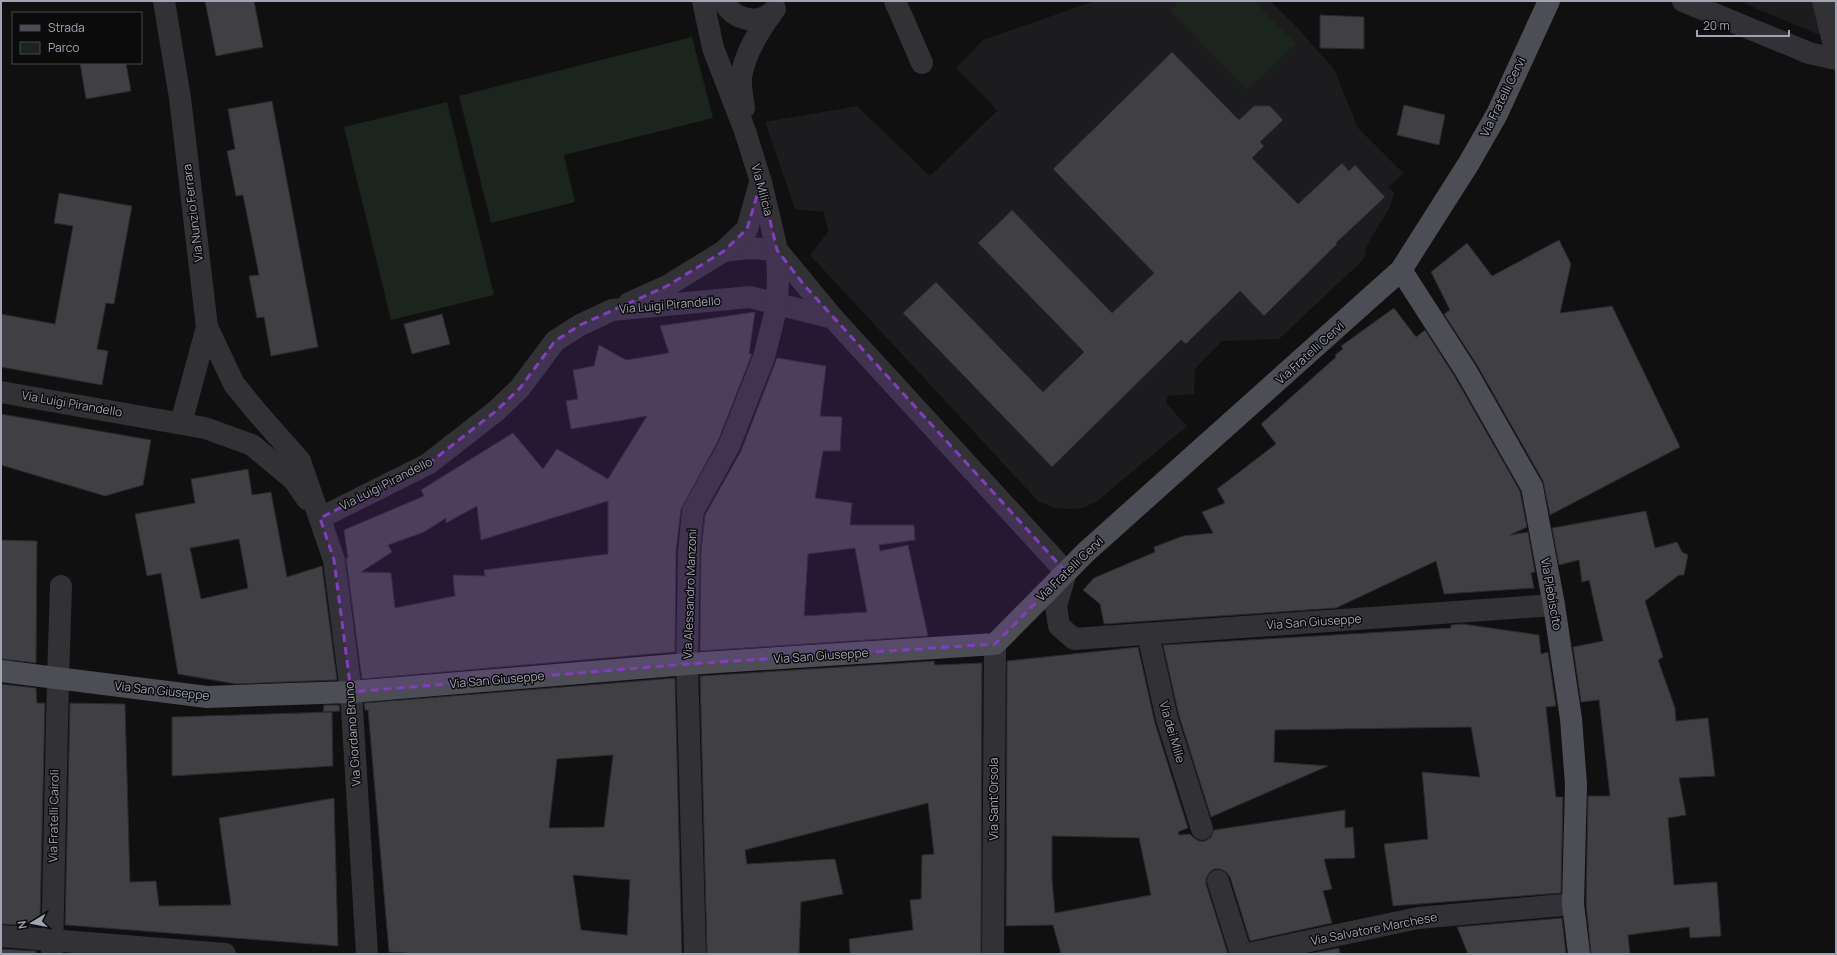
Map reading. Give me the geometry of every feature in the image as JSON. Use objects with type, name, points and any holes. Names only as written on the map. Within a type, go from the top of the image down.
[{"type":"main road","name":"Via Fratelli Cervi","points":[[995,644],[1086,552],[1401,270],[1469,163],[1497,114],[1549,1]]},
{"type":"main road","name":"Via Plebiscito","points":[[1401,270],[1466,371],[1532,488],[1554,605],[1571,719],[1576,784],[1573,904],[1579,954]]},
{"type":"main road","name":"Via San Giuseppe","points":[[1,671],[207,697],[351,692],[687,664],[995,644]]},
{"type":"street","name":"Via Nunzio Ferrara","points":[[164,1],[180,98],[207,328],[181,423]]},
{"type":"street","points":[[895,1],[922,63]]},
{"type":"street","points":[[1682,1],[1809,53],[1836,59]]},
{"type":"street","points":[[1823,1],[1836,54]]},
{"type":"street","points":[[745,131],[713,48],[709,2],[726,6],[735,15],[748,20],[761,18],[779,4]]},
{"type":"street","points":[[745,131],[741,78],[749,51],[758,32],[779,4]]},
{"type":"street","name":"Via Milicia","points":[[745,131],[761,182],[777,250]]},
{"type":"street","points":[[612,310],[667,286],[724,251],[747,229],[761,182]]},
{"type":"street","points":[[724,251],[750,248],[777,250],[833,318],[1066,572]]},
{"type":"street","name":"Via Alessandro Manzoni","points":[[695,954],[687,664],[689,551],[693,511],[729,446],[764,357],[776,304],[778,280],[777,250]]},
{"type":"street","name":"Via Luigi Pirandello","points":[[1,392],[205,428],[252,445],[294,480],[320,518],[428,464],[501,406],[520,388],[555,341],[580,325],[612,310],[750,297],[833,318]]},
{"type":"street","name":"Via Giordano Bruno","points":[[207,328],[234,384],[300,461],[334,560],[351,692],[367,954]]},
{"type":"street","name":"Via San Giuseppe","points":[[1066,572],[1056,606],[1059,626],[1074,639],[1554,605]]},
{"type":"street","name":"Via Fratelli Cairoli","points":[[52,947],[58,679],[62,586]]},
{"type":"street","name":"Via dei Mille","points":[[1148,634],[1167,719],[1202,829]]},
{"type":"street","name":"Via Sant'Orsola","points":[[993,954],[995,644]]},
{"type":"street","points":[[1218,881],[1241,954]]},
{"type":"street","name":"Via Salvatore Marchese","points":[[1248,954],[1418,918],[1573,904]]},
{"type":"street","points":[[1,936],[52,947],[225,954]]},
{"type":"highlighted area","points":[[761,182],[777,250],[804,285],[1066,572],[995,644],[687,664],[351,692],[334,560],[320,518],[428,464],[496,411],[520,388],[555,341],[580,325],[667,286],[724,251],[747,229]]},
{"type":"shaded area","points":[[1095,1],[1270,1],[1293,23],[1334,69],[1358,128],[1403,173],[1389,187],[1394,192],[1391,205],[1366,247],[1364,259],[1279,339],[1222,341],[1195,369],[1194,394],[1168,396],[1166,403],[1187,426],[1097,501],[1083,508],[1069,509],[1054,508],[1038,501],[810,255],[828,232],[824,212],[795,209],[765,122],[857,106],[930,176],[997,111],[956,68],[983,40]]},
{"type":"shaded area","points":[[1742,1],[1836,1],[1836,36],[1817,34],[1748,5]]},
{"type":"green space","points":[[1180,1],[1254,1],[1296,44],[1247,90],[1170,11]]},
{"type":"green space","points":[[692,37],[713,118],[564,155],[575,202],[491,223],[459,96]]},
{"type":"green space","points":[[447,102],[494,295],[391,320],[344,127]]},
{"type":"building","points":[[205,1],[254,1],[263,47],[216,56]]},
{"type":"building","points":[[1320,15],[1364,17],[1364,49],[1320,48]]},
{"type":"building","points":[[1172,52],[1239,120],[1254,106],[1270,106],[1283,120],[1260,142],[1264,146],[1252,158],[1298,204],[1342,163],[1349,171],[1355,165],[1385,197],[1336,243],[1337,244],[1264,316],[1240,291],[1186,344],[1181,340],[1052,467],[903,313],[936,282],[1043,392],[1084,352],[978,243],[1012,210],[1112,313],[1154,273],[1053,169]]},
{"type":"building","points":[[80,64],[126,64],[131,91],[86,99]]},
{"type":"building","points":[[272,101],[318,347],[271,356],[264,317],[257,318],[249,276],[259,275],[243,195],[236,196],[227,151],[235,149],[228,109]]},
{"type":"building","points":[[1404,105],[1445,115],[1439,145],[1397,135]]},
{"type":"building","points":[[59,193],[132,206],[114,304],[106,303],[97,349],[108,351],[102,385],[1,367],[1,314],[55,324],[73,226],[54,223]]},
{"type":"building","points":[[1559,240],[1571,264],[1560,313],[1612,306],[1680,447],[1550,515],[1543,481],[1477,365],[1444,314],[1450,310],[1431,272],[1467,243],[1492,276]]},
{"type":"building","points":[[1394,308],[1416,337],[1425,330],[1455,377],[1520,491],[1527,527],[1510,535],[1528,532],[1535,572],[1531,573],[1534,588],[1444,594],[1436,561],[1336,608],[1104,624],[1100,604],[1083,590],[1094,578],[1155,552],[1154,547],[1183,536],[1213,533],[1202,512],[1225,503],[1217,489],[1276,444],[1261,424],[1336,357],[1335,355],[1343,349],[1341,346]]},
{"type":"building","points":[[755,312],[749,354],[752,354],[718,441],[681,509],[676,551],[675,652],[362,679],[346,558],[348,558],[344,530],[424,496],[421,490],[513,433],[543,469],[557,449],[608,479],[647,416],[571,429],[566,401],[578,399],[573,370],[594,366],[599,345],[626,360],[669,353],[660,326]],"holes":[[[608,501],[608,554],[484,570],[485,576],[453,575],[455,596],[395,608],[391,573],[361,572],[392,552],[388,545],[424,532],[446,518],[446,523],[477,506],[481,540]]]},
{"type":"building","points":[[442,314],[450,344],[412,354],[404,324]]},
{"type":"building","points":[[777,358],[826,366],[820,416],[842,417],[840,451],[823,451],[815,498],[852,503],[850,525],[914,525],[915,540],[879,545],[880,551],[908,545],[928,636],[700,651],[701,552],[705,515],[741,451]],"holes":[[[855,548],[867,612],[804,616],[808,554]]]},
{"type":"building","points":[[1,414],[151,440],[143,485],[105,496],[1,465]]},
{"type":"building","points":[[248,469],[252,495],[271,492],[287,577],[322,566],[337,680],[236,684],[178,674],[161,573],[147,576],[135,514],[195,503],[191,479]],"holes":[[[239,539],[248,588],[201,599],[190,548]]]},
{"type":"building","points":[[1646,511],[1655,548],[1677,542],[1682,552],[1688,555],[1684,575],[1679,575],[1645,601],[1663,657],[1658,660],[1675,708],[1676,721],[1708,718],[1715,776],[1679,778],[1686,815],[1668,818],[1674,885],[1717,882],[1721,936],[1690,938],[1689,927],[1628,935],[1630,954],[1591,954],[1586,903],[1588,796],[1610,796],[1599,700],[1581,702],[1573,647],[1603,641],[1589,580],[1582,582],[1579,560],[1559,565],[1552,528]]},
{"type":"building","points":[[1,540],[37,541],[36,663],[1,659]]},
{"type":"building","points":[[1463,624],[1539,635],[1541,654],[1548,652],[1556,706],[1546,707],[1556,797],[1563,797],[1561,893],[1393,906],[1384,844],[1428,839],[1422,772],[1480,777],[1471,727],[1275,730],[1274,762],[1328,766],[1211,817],[1179,716],[1163,645],[1451,628],[1451,625]]},
{"type":"building","points":[[1138,647],[1155,723],[1188,828],[1178,832],[1179,835],[1190,834],[1199,841],[1205,841],[1211,837],[1214,830],[1345,810],[1345,828],[1353,827],[1355,858],[1324,859],[1332,889],[1323,891],[1332,923],[1250,941],[1230,877],[1226,872],[1220,869],[1214,869],[1209,873],[1206,879],[1206,884],[1228,954],[1061,954],[1053,925],[1006,926],[1007,661]],"holes":[[[1052,836],[1139,838],[1151,895],[1055,913],[1052,879]]]},
{"type":"building","points":[[934,661],[935,665],[982,663],[981,954],[850,954],[849,939],[913,930],[910,900],[921,899],[922,855],[934,854],[928,803],[745,850],[747,864],[835,859],[843,894],[801,902],[799,954],[707,954],[700,676]]},
{"type":"building","points":[[675,678],[682,954],[420,954],[389,952],[368,710],[365,710],[364,703]],"holes":[[[613,755],[604,827],[549,828],[557,759]],[[573,875],[630,880],[627,935],[581,930]]]},
{"type":"building","points":[[1,684],[36,688],[37,703],[45,703],[40,923],[36,923],[36,926],[1,924]]},
{"type":"building","points":[[70,703],[125,704],[130,882],[156,881],[159,906],[231,905],[219,818],[334,798],[338,946],[65,925]]},
{"type":"building","points":[[324,705],[339,705],[340,711],[323,712]]},
{"type":"building","points":[[332,712],[333,766],[172,776],[172,717]]},
{"type":"building","points":[[1562,918],[1566,954],[1468,954],[1457,927]]},
{"type":"building","points":[[1339,948],[1340,954],[1308,954]]},
{"type":"building","points":[[1,949],[36,951],[36,954],[1,954]]}]
